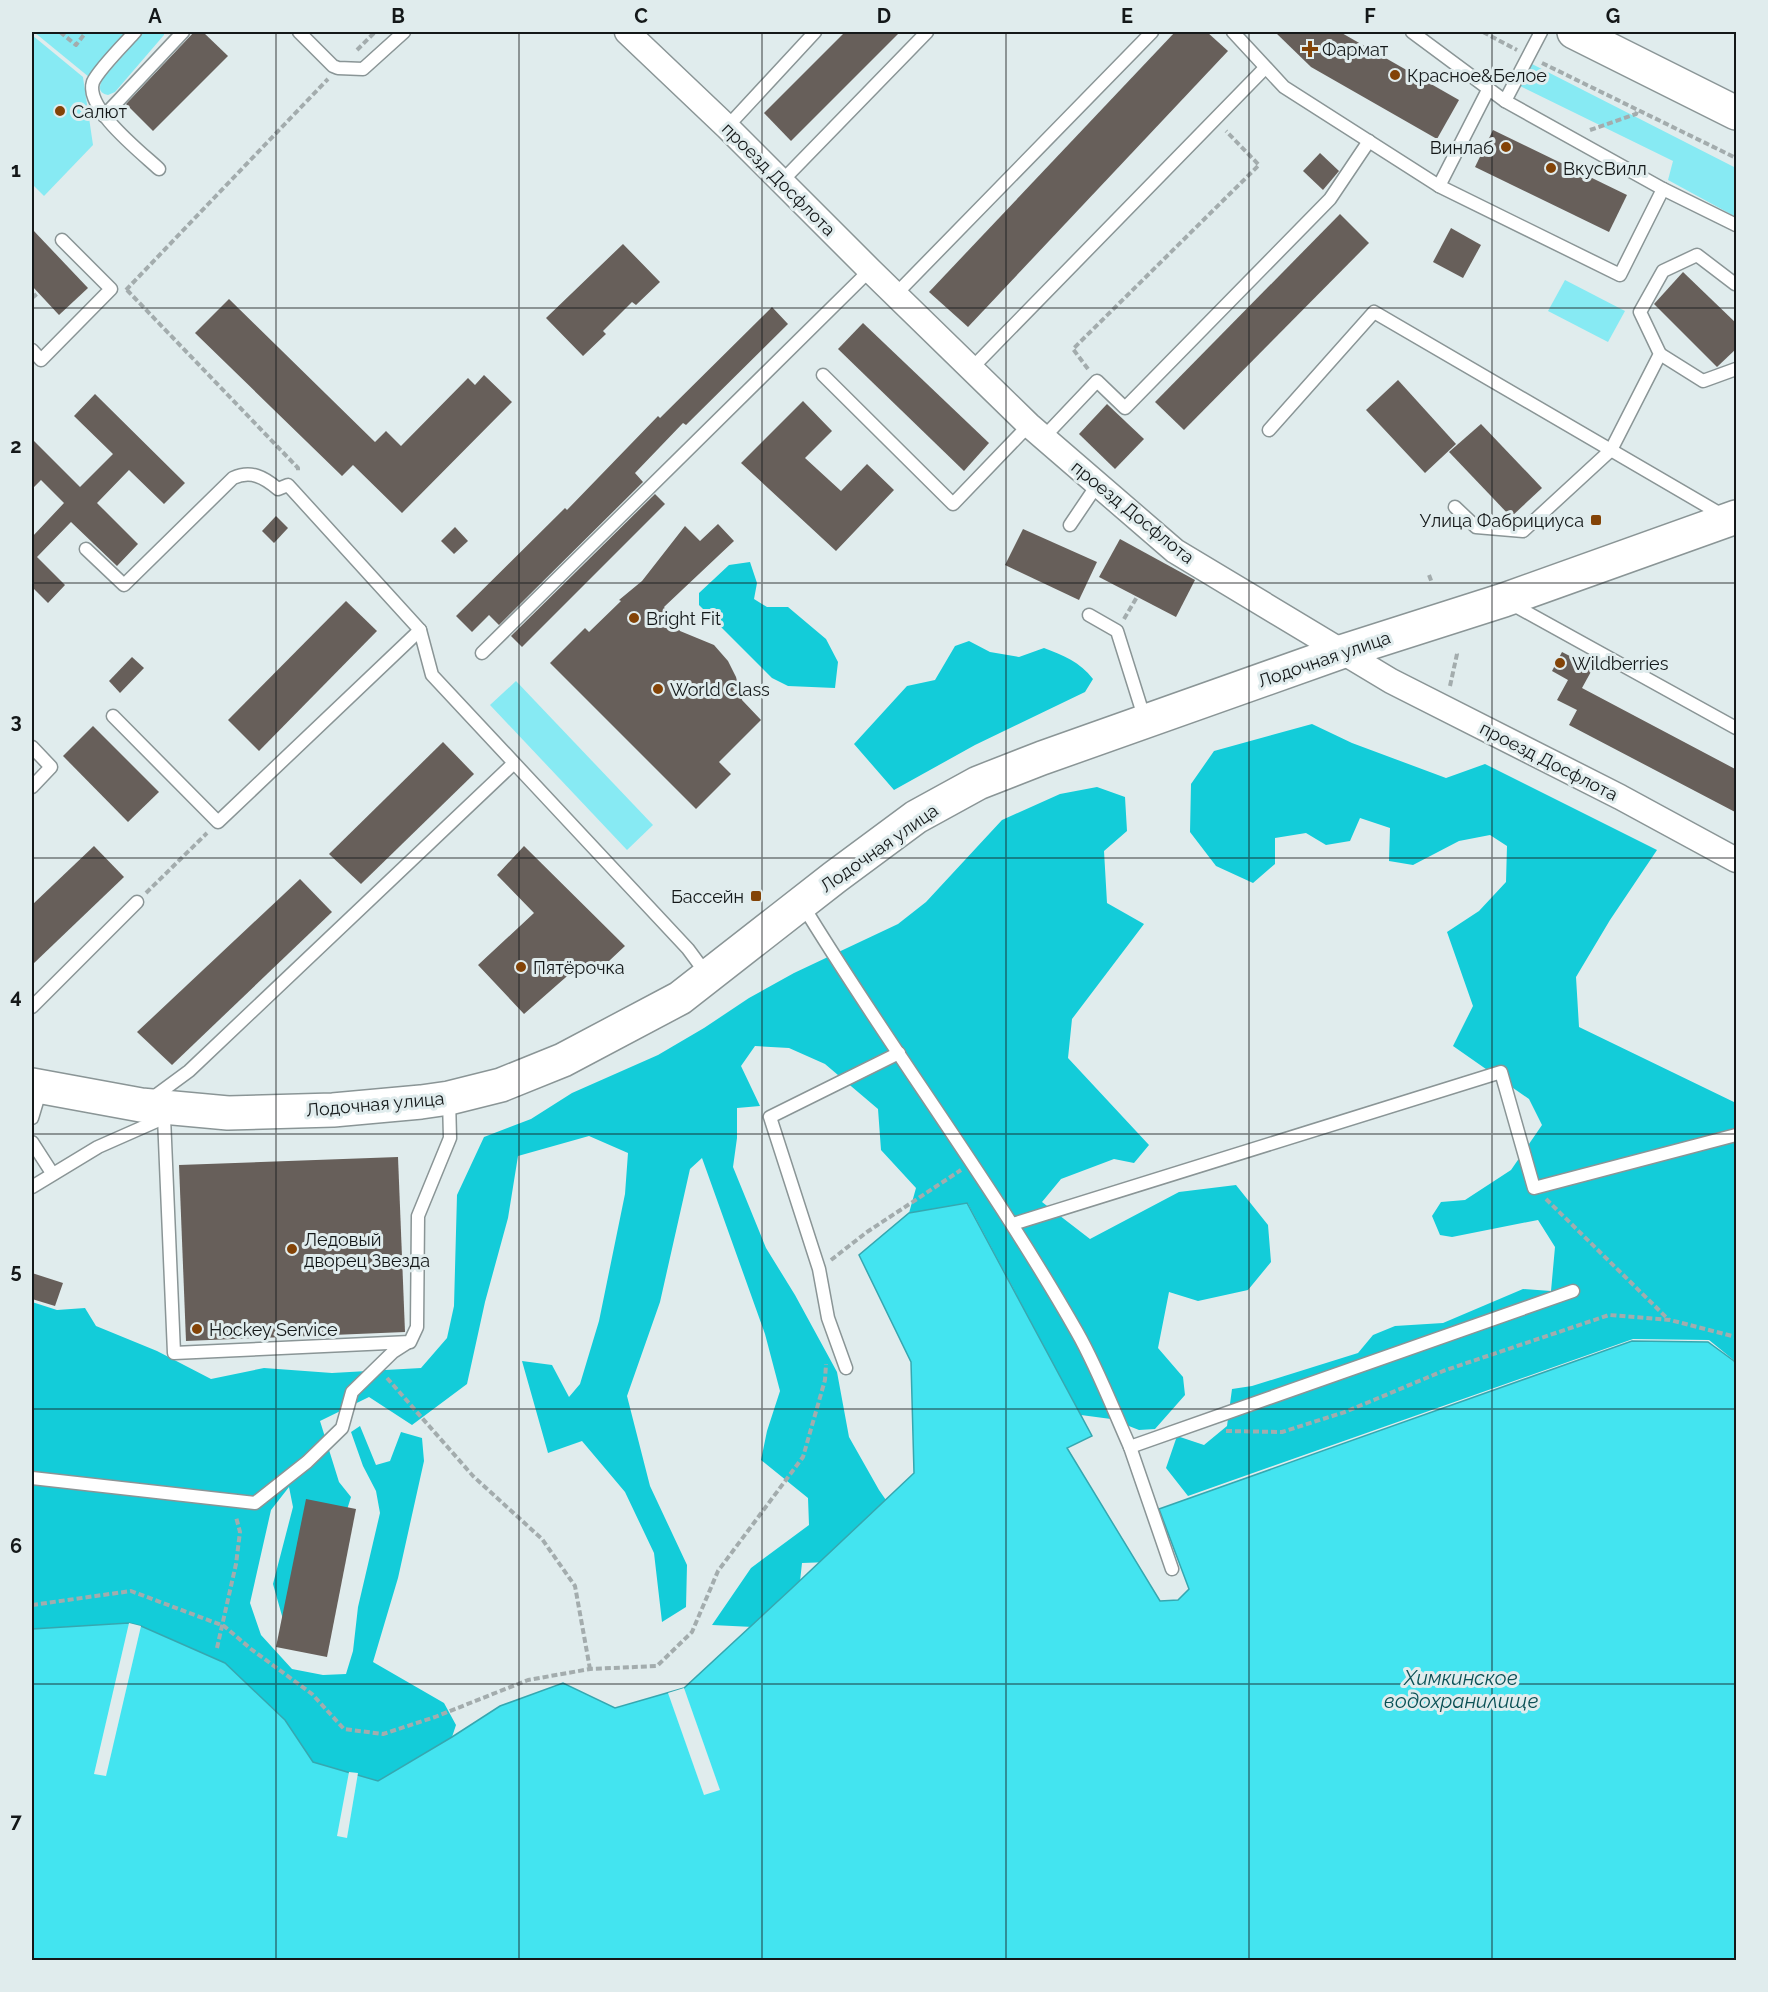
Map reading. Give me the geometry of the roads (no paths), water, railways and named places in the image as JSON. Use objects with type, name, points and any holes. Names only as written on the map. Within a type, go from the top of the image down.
[{"type":"street","name":"проезд Досфлота","points":[[627,32],[727,127],[895,295],[1036,431],[1175,551],[1391,681],[1620,797],[1737,860]]},
{"type":"street","points":[[1574,32],[1737,113]]},
{"type":"street","name":"Лодочная улица","points":[[37,1086],[163,1110],[228,1113],[333,1110],[449,1098],[501,1085],[563,1060],[680,998],[916,818],[978,783],[1341,652],[1504,600],[1733,518]]},
{"type":"lane","points":[[135,32],[93,84],[97,106],[104,116],[159,169]]},
{"type":"lane","points":[[104,116],[183,32]]},
{"type":"lane","points":[[299,32],[333,66],[339,69],[363,69],[404,32]]},
{"type":"lane","points":[[727,127],[815,32]]},
{"type":"lane","points":[[782,181],[927,32]]},
{"type":"lane","points":[[895,295],[1152,32]]},
{"type":"lane","points":[[1233,32],[1284,87],[1439,186],[1620,275],[1663,189]]},
{"type":"lane","points":[[1412,32],[1505,101],[1663,189],[1737,225]]},
{"type":"lane","points":[[1505,101],[1541,32]]},
{"type":"lane","points":[[971,369],[1265,68]]},
{"type":"lane","points":[[1439,186],[1488,90]]},
{"type":"lane","points":[[823,375],[953,504],[1097,381],[1125,408],[1330,199],[1369,141]]},
{"type":"lane","points":[[32,350],[41,360],[111,289],[62,240]]},
{"type":"lane","points":[[1737,283],[1735,284],[1696,255],[1663,271],[1640,312],[1660,354],[1703,381],[1737,369]]},
{"type":"lane","points":[[482,653],[870,270]]},
{"type":"lane","points":[[1269,430],[1374,312],[1733,518]]},
{"type":"lane","points":[[1455,507],[1476,527],[1523,531],[1611,450],[1660,354]]},
{"type":"lane","points":[[86,549],[124,585],[232,478],[250,474],[264,477],[278,489],[288,485],[420,630],[432,675],[688,949],[709,976]]},
{"type":"lane","points":[[1070,525],[1097,485]]},
{"type":"lane","points":[[1504,600],[1737,728]]},
{"type":"lane","points":[[1089,615],[1117,631],[1145,721]]},
{"type":"lane","points":[[113,716],[218,822],[420,630]]},
{"type":"lane","points":[[32,747],[51,767],[32,787]]},
{"type":"lane","points":[[32,1187],[52,1173],[163,1110],[189,1071],[513,764]]},
{"type":"lane","points":[[32,1007],[137,902]]},
{"type":"lane","points":[[802,903],[831,951],[1013,1224],[1079,1334],[1130,1447],[1172,1569]]},
{"type":"lane","points":[[846,1368],[828,1318],[819,1269],[770,1117],[899,1053]]},
{"type":"lane","points":[[1013,1224],[1501,1072],[1534,1188],[1737,1135]]},
{"type":"lane","points":[[32,1118],[37,1086]]},
{"type":"lane","points":[[32,1478],[255,1503],[307,1462],[342,1428],[352,1392],[393,1352],[410,1342],[417,1327],[418,1216],[450,1138],[449,1098]]},
{"type":"lane","points":[[163,1110],[174,1353],[410,1342]]},
{"type":"lane","points":[[32,1142],[52,1173]]},
{"type":"lane","points":[[1130,1447],[1573,1291]]},
{"type":"water","name":"Химкинское водохранилище","points":[[967,1203],[1092,1436],[1067,1448],[1160,1601],[1178,1600],[1189,1589],[1159,1509],[1632,1341],[1708,1342],[1734,1361],[1736,1365],[1736,1960],[32,1960],[32,1629],[129,1623],[141,1626],[225,1663],[285,1720],[313,1762],[378,1781],[500,1706],[563,1683],[615,1708],[684,1688],[914,1473],[911,1362],[859,1255],[909,1213]]},
{"type":"place","name":"Фармат","points":[[1310,49]]},
{"type":"place","name":"Красное&Белое","points":[[1395,75]]},
{"type":"place","name":"Салют","points":[[60,111]]},
{"type":"place","name":"Винлаб","points":[[1506,147]]},
{"type":"place","name":"ВкусВилл","points":[[1551,168]]},
{"type":"place","name":"Улица Фабрициуса","points":[[1596,520]]},
{"type":"place","name":"Bright Fit","points":[[634,618]]},
{"type":"place","name":"Wildberries","points":[[1560,663]]},
{"type":"place","name":"World Class","points":[[658,689]]},
{"type":"place","name":"Бассейн","points":[[756,896]]},
{"type":"place","name":"Пятёрочка","points":[[521,967]]},
{"type":"place","name":"Ледовый дворец Звезда","points":[[292,1249]]},
{"type":"place","name":"Hockey Service","points":[[197,1329]]}]
